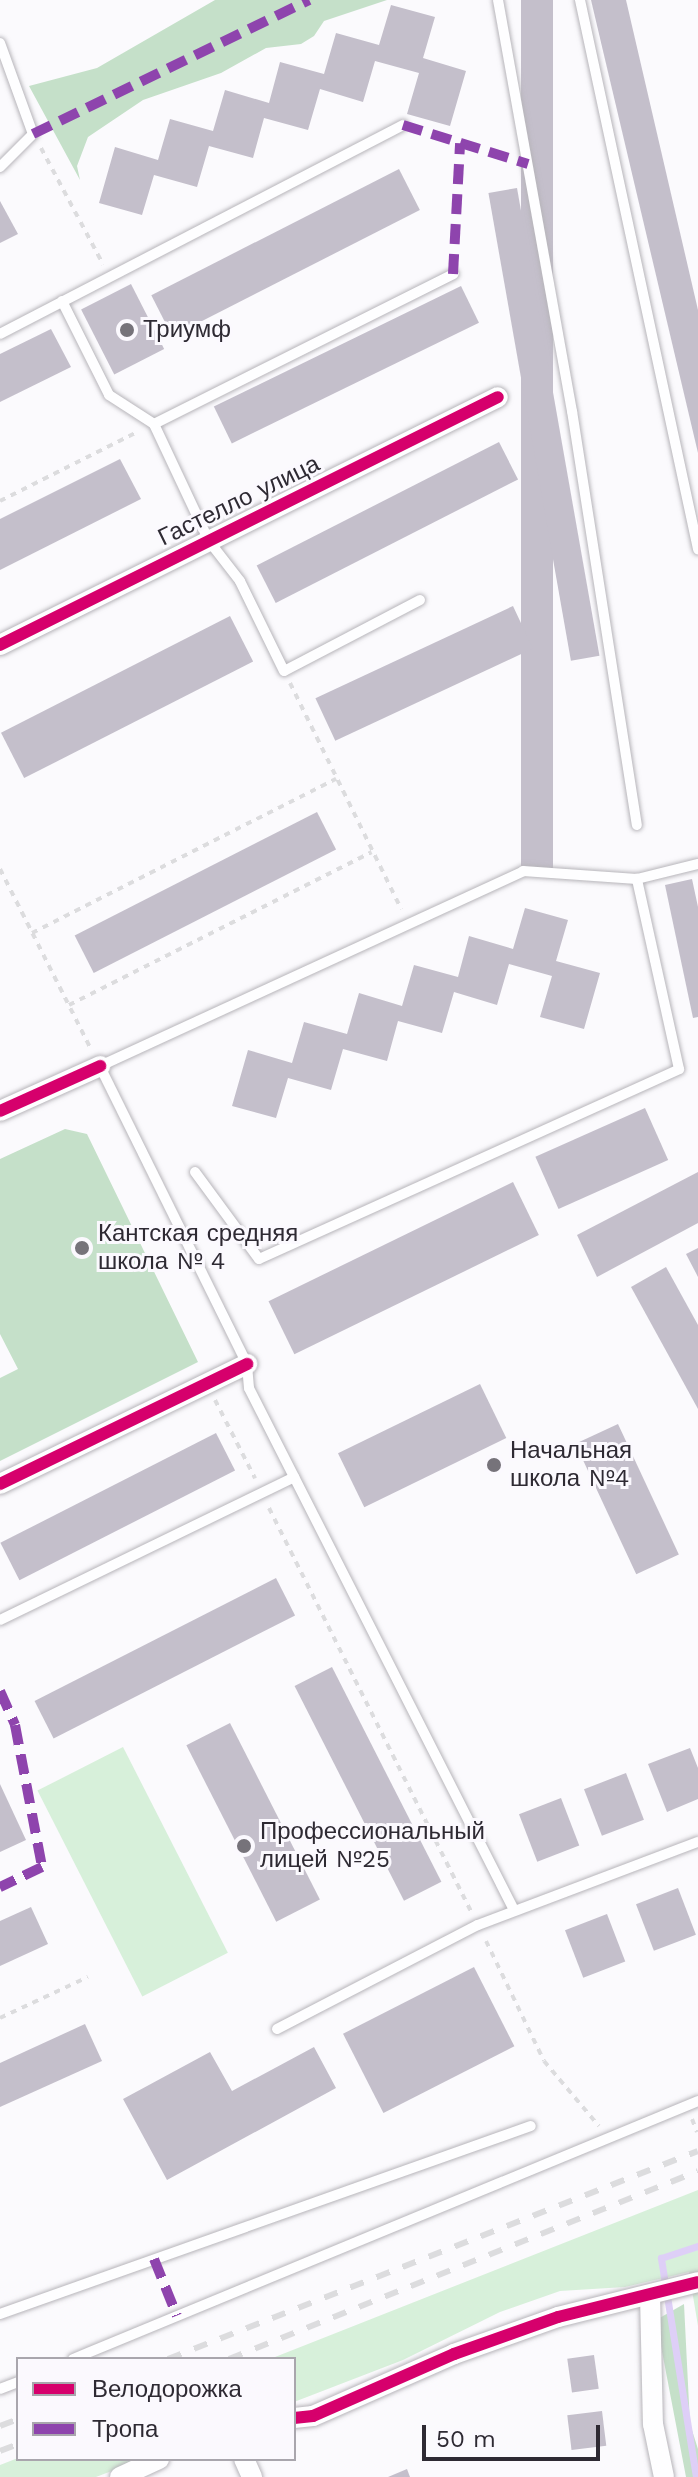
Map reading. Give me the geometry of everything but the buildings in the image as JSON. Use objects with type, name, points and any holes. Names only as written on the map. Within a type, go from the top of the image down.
[{"type":"street","name":"Гастелло улица","points":[[0,645],[498,397]]},
{"type":"street","points":[[0,1111],[100,1066]]},
{"type":"street","points":[[0,1484],[247,1364]]},
{"type":"street","points":[[296,2418],[313,2416],[454,2354],[558,2317],[698,2282]]},
{"type":"street","points":[[650,2295],[653,2424],[664,2477]]},
{"type":"street","points":[[120,2477],[155,2461]]},
{"type":"lane","points":[[498,0],[572,411],[637,825]]},
{"type":"lane","points":[[580,0],[698,549]]},
{"type":"lane","points":[[0,43],[33,134],[0,167]]},
{"type":"lane","points":[[0,334],[403,125]]},
{"type":"lane","points":[[154,424],[453,274]]},
{"type":"lane","points":[[62,301],[109,395],[154,424],[209,541],[240,581],[284,671],[420,600]]},
{"type":"lane","points":[[514,1910],[249,1388],[247,1364],[100,1066],[523,871],[637,879],[698,864]]},
{"type":"lane","points":[[195,1172],[259,1259],[679,1069],[637,879]]},
{"type":"lane","points":[[0,1620],[294,1477]]},
{"type":"lane","points":[[277,2029],[478,1925],[698,1842]]},
{"type":"lane","points":[[78,2357],[698,2101]]},
{"type":"lane","points":[[0,2314],[531,2126]]},
{"type":"path","points":[[33,134],[110,277]]},
{"type":"path","points":[[0,501],[154,424]]},
{"type":"path","points":[[284,671],[408,922]]},
{"type":"path","points":[[32,933],[336,779]]},
{"type":"path","points":[[69,1005],[372,852]]},
{"type":"path","points":[[0,869],[100,1066]]},
{"type":"path","points":[[207,1384],[544,2061],[608,2137]]},
{"type":"path","points":[[0,2018],[88,1977]]},
{"type":"green space","points":[[215,0],[387,0],[324,21],[314,36],[301,44],[266,48],[221,73],[143,100],[88,137],[77,166],[80,180],[29,86],[97,68]]},
{"type":"green space","name":"Кантская средняя школа № 4","points":[[65,1129],[87,1134],[198,1362],[0,1461],[0,1378],[18,1369],[0,1334],[0,1159]]},
{"type":"green space","points":[[123,1747],[228,1953],[142,1996],[37,1791]]},
{"type":"green space","points":[[698,2190],[698,2326],[689,2272],[625,2287],[560,2291],[500,2312],[403,2360],[296,2401],[296,2357],[275,2357]]},
{"type":"green space","points":[[684,2304],[690,2424],[698,2449],[698,2477],[686,2477],[656,2320]]},
{"type":"green space","points":[[16,2459],[138,2461],[96,2477],[0,2477],[0,2465]]},
{"type":"waterway","points":[[696,2477],[661,2258],[698,2246]]},
{"type":"railway","points":[[173,2357],[698,2151]]},
{"type":"railway","points":[[234,2357],[698,2171]]},
{"type":"railway","points":[[0,2426],[16,2420]]},
{"type":"railway","points":[[0,2451],[16,2445]]},
{"type":"marked path","points":[[33,134],[309,0]]},
{"type":"marked path","points":[[403,125],[528,164]]},
{"type":"marked path","points":[[453,274],[460,143]]},
{"type":"marked path","points":[[0,1691],[15,1725],[42,1867],[0,1887]]},
{"type":"marked path","points":[[154,2259],[177,2316]]},
{"type":"cycle path","points":[[0,645],[498,397]]},
{"type":"cycle path","points":[[0,1111],[100,1066]]},
{"type":"cycle path","points":[[0,1484],[247,1364]]},
{"type":"cycle path","points":[[296,2418],[313,2416],[454,2354],[558,2317],[698,2282]]},
{"type":"place","name":"Триумф","points":[[127,330]]},
{"type":"place","name":"Кантская средняя школа № 4","points":[[82,1248]]},
{"type":"place","name":"Начальная школа №4","points":[[494,1465]]},
{"type":"place","name":"Профессиональный лицей №25","points":[[244,1846]]}]
